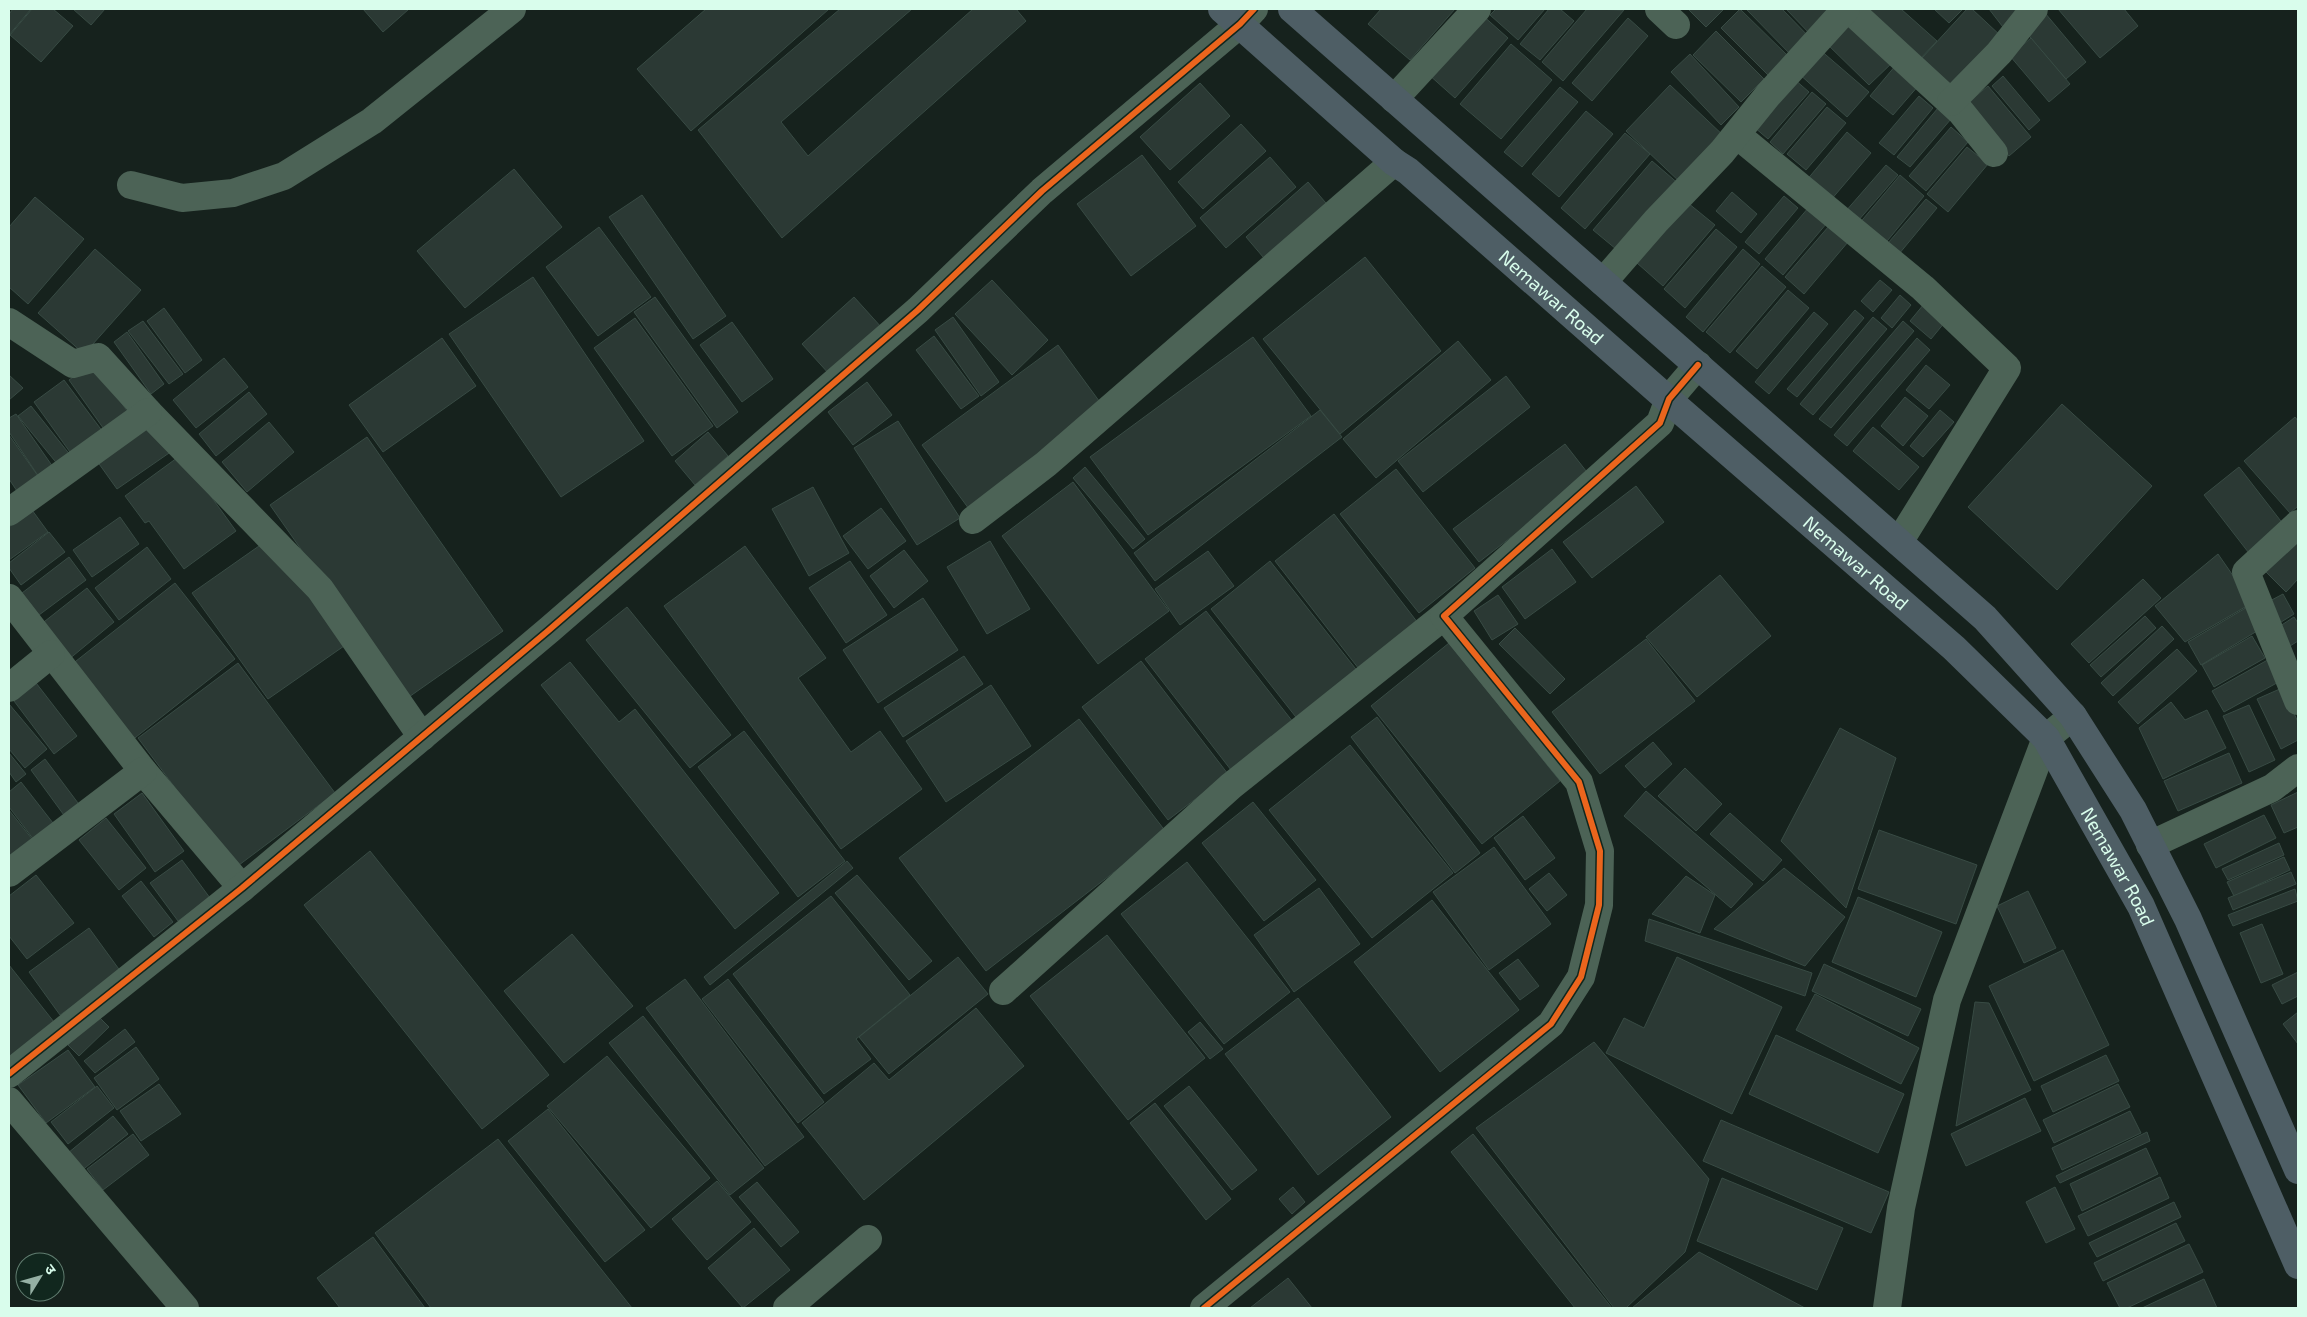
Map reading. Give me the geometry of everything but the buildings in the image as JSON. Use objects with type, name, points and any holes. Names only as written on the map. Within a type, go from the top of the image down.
[{"type":"highway","name":"Nemawar Road","points":[[1292,9],[1985,618],[2074,716],[2133,810],[2188,919],[2298,1170]]},
{"type":"highway","name":"Nemawar Road","points":[[1239,14],[1394,162],[1408,171],[1954,648],[2046,738],[2141,906],[2298,1265]]},
{"type":"highway","points":[[1954,648],[1985,618]]},
{"type":"street","points":[[131,185],[182,198],[233,193],[284,176],[372,121],[512,9]]},
{"type":"street","points":[[1394,99],[1477,9]]},
{"type":"street","points":[[1603,282],[1656,221],[1737,135],[1768,95],[1846,9]]},
{"type":"street","points":[[1850,9],[1951,102],[1994,153]]},
{"type":"street","points":[[1951,102],[1999,53],[2034,9]]},
{"type":"street","points":[[9,1074],[242,888],[422,737],[918,310],[1042,191],[1239,14]]},
{"type":"street","points":[[1737,135],[1923,288],[2007,368],[1899,542]]},
{"type":"street","points":[[973,520],[1054,457],[1394,162]]},
{"type":"street","points":[[9,322],[73,364],[98,357],[148,412],[320,589],[422,737]]},
{"type":"street","points":[[1003,991],[1231,786],[1444,616],[1660,423],[1669,399],[1698,365]]},
{"type":"street","points":[[9,512],[148,412]]},
{"type":"street","points":[[2298,524],[2246,572],[2298,702]]},
{"type":"street","points":[[9,598],[143,771],[242,888]]},
{"type":"street","points":[[1204,1308],[1552,1024],[1581,977],[1599,905],[1600,851],[1579,782],[1444,616]]},
{"type":"street","points":[[9,688],[51,654]]},
{"type":"street","points":[[1887,1308],[1900,1208],[1947,1000],[2046,738],[2074,716]]},
{"type":"street","points":[[2150,845],[2272,788],[2298,768]]},
{"type":"street","points":[[9,873],[143,771]]},
{"type":"street","points":[[9,1101],[185,1308]]},
{"type":"street","points":[[787,1308],[868,1239]]},
{"type":"cycle path","points":[[9,1074],[242,888],[549,630],[918,310],[1042,191],[1240,24],[1254,9]]},
{"type":"cycle path","points":[[1204,1308],[1551,1024],[1581,977],[1599,905],[1600,851],[1579,782],[1444,616],[1660,423],[1669,399],[1698,365]]}]
